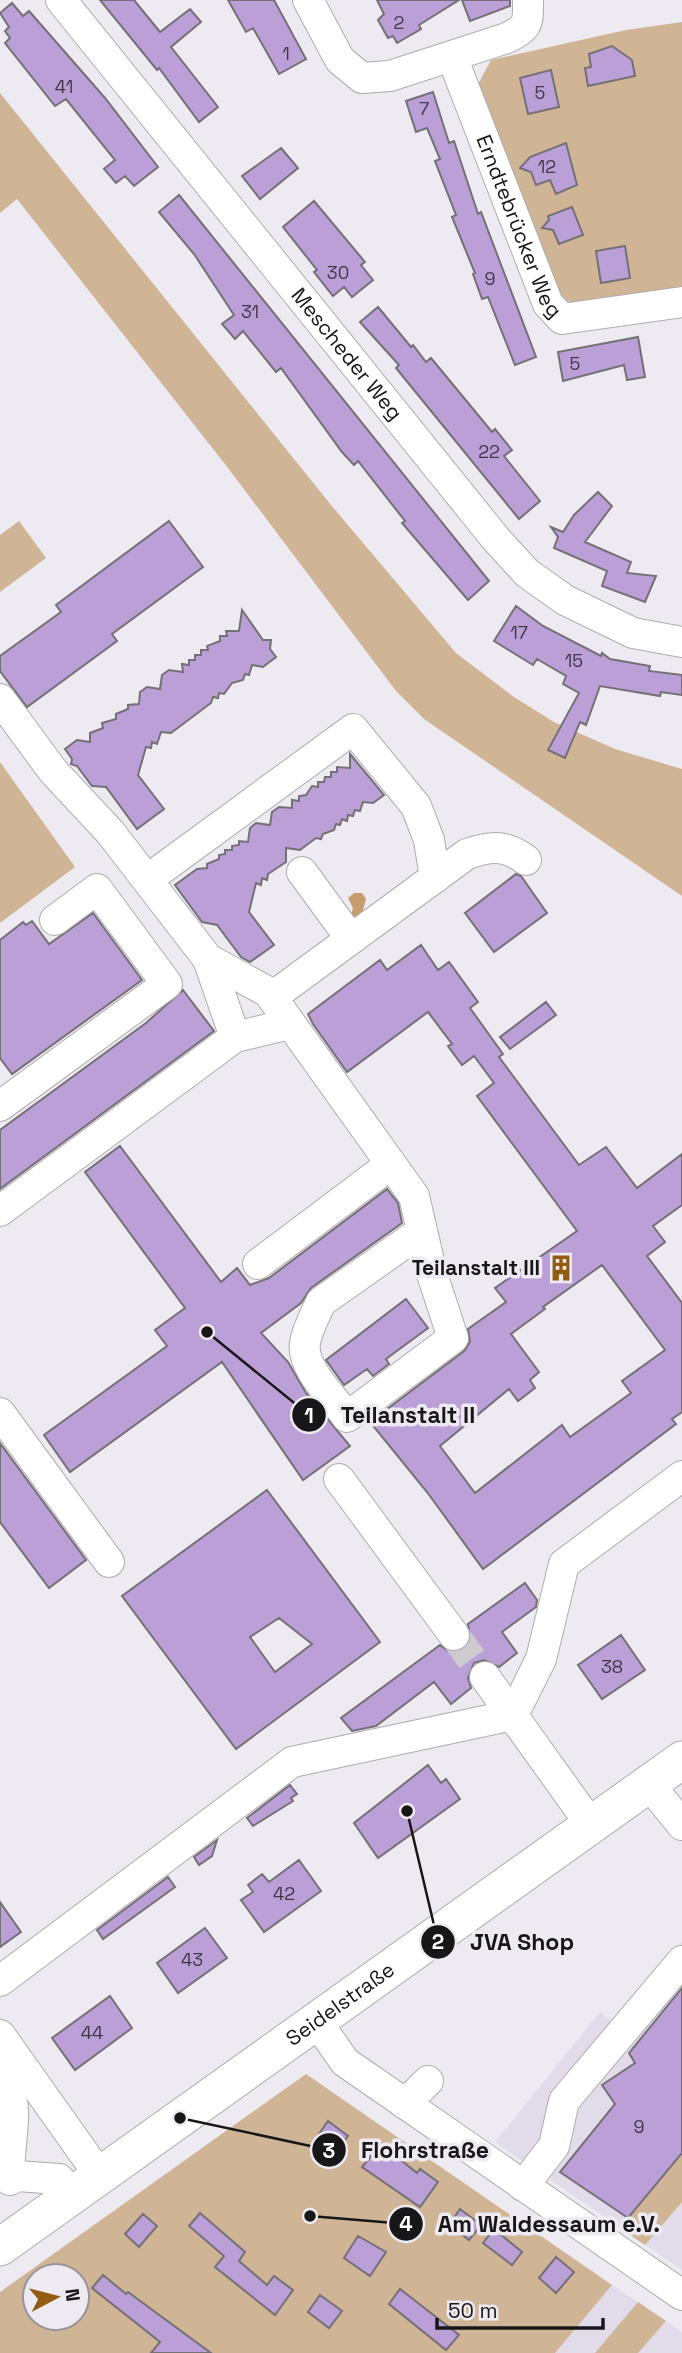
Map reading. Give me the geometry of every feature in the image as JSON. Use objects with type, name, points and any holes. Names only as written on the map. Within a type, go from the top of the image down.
[{"type":"main road","name":"Seidelstraße","points":[[0,2247],[682,1760]]},
{"type":"street","name":"Mescheder Weg","points":[[61,0],[487,528],[527,573],[565,600],[633,633],[682,642]]},
{"type":"street","points":[[307,0],[340,60],[362,78],[390,76],[452,57],[523,29],[528,21],[528,0]]},
{"type":"street","name":"Erndtebrücker Weg","points":[[452,57],[548,304],[562,319],[682,302]]},
{"type":"street","points":[[0,699],[53,771],[148,879],[208,959],[235,1037]]},
{"type":"street","points":[[148,879],[353,729],[416,806],[429,840],[435,878]]},
{"type":"street","points":[[272,997],[467,854],[489,847],[514,851],[526,860]]},
{"type":"street","points":[[302,872],[351,939]]},
{"type":"street","points":[[0,1106],[167,984],[97,889],[55,920]]},
{"type":"street","points":[[208,959],[268,992],[414,1196],[422,1231],[420,1282],[453,1338],[347,1417],[306,1360],[305,1343],[314,1319],[321,1302],[422,1231]]},
{"type":"street","points":[[0,1211],[235,1037],[290,1024]]},
{"type":"street","points":[[258,1264],[391,1164]]},
{"type":"street","points":[[0,1413],[109,1562]]},
{"type":"street","points":[[513,1715],[541,1659],[564,1564],[682,1476]]},
{"type":"street","points":[[340,1479],[454,1635]]},
{"type":"street","points":[[485,1677],[591,1825]]},
{"type":"street","points":[[0,1981],[292,1762],[513,1715]]},
{"type":"street","points":[[649,1784],[682,1825]]},
{"type":"street","points":[[523,2186],[554,2146],[564,2101],[682,1961]]},
{"type":"street","points":[[317,2022],[345,2063],[682,2295]]},
{"type":"street","points":[[0,2035],[86,2186]]},
{"type":"street","points":[[0,2072],[14,2096],[8,2163],[13,2178],[58,2179],[86,2186]]},
{"type":"street","points":[[405,2104],[428,2081]]},
{"type":"shaded area","points":[[682,22],[682,289],[587,306],[567,301],[551,285],[476,88],[491,60],[626,30]]},
{"type":"shaded area","points":[[0,93],[331,505],[456,653],[514,697],[554,722],[615,749],[682,769],[682,896],[424,719],[396,691],[228,468],[17,199],[0,213]]},
{"type":"shaded area","points":[[19,521],[46,558],[0,592],[0,535]]},
{"type":"shaded area","points":[[0,762],[75,867],[0,923]]},
{"type":"shaded area","points":[[354,893],[362,893],[366,899],[360,921],[350,918],[353,908],[348,898]]},
{"type":"shaded area","points":[[682,1942],[682,2270],[495,2142],[600,2012],[615,2023]]},
{"type":"shaded area","points":[[306,2074],[612,2285],[555,2353],[0,2353],[0,2292],[21,2277],[21,2332],[91,2332],[91,2262],[42,2262]]},
{"type":"shaded area","points":[[682,2153],[682,2202],[645,2245],[620,2228]]},
{"type":"shaded area","points":[[587,2268],[682,2332],[682,2353],[517,2353]]},
{"type":"shaded area","points":[[638,2302],[666,2321],[638,2353],[595,2353]]},
{"type":"building","points":[[100,0],[134,0],[160,32],[190,9],[201,22],[171,47],[218,107],[199,122],[159,68],[157,70]]},
{"type":"building","points":[[228,0],[274,0],[306,59],[279,74],[253,28],[246,32]]},
{"type":"building","points":[[377,0],[459,0],[419,25],[421,29],[397,43],[393,36],[388,38],[378,20],[384,14]]},
{"type":"building","points":[[462,0],[510,0],[510,6],[470,21]]},
{"type":"building","points":[[12,3],[23,16],[29,11],[105,98],[158,167],[134,186],[125,176],[116,183],[104,169],[115,160],[66,99],[55,106],[5,43],[10,38],[5,31],[9,27],[0,13]]},
{"type":"building","points":[[612,46],[632,60],[635,76],[588,86],[585,68],[591,67],[589,54]]},
{"type":"building","points":[[551,70],[559,107],[528,114],[520,78]]},
{"type":"building","points":[[433,92],[449,143],[454,141],[478,214],[481,212],[536,357],[515,365],[488,297],[482,299],[473,274],[475,273],[452,217],[456,215],[435,161],[440,159],[427,128],[416,132],[406,101]]},
{"type":"building","points":[[566,143],[577,185],[556,194],[550,180],[536,185],[531,172],[520,168],[530,157]]},
{"type":"building","points":[[281,148],[298,168],[260,199],[242,176]]},
{"type":"building","points":[[179,195],[489,581],[468,600],[402,523],[405,521],[358,461],[354,465],[342,452],[281,368],[276,372],[243,331],[235,339],[222,324],[234,315],[194,254],[159,212]]},
{"type":"building","points":[[314,201],[365,262],[361,265],[373,280],[352,297],[344,287],[333,296],[314,272],[317,270],[283,227]]},
{"type":"building","points":[[572,207],[583,235],[559,244],[553,230],[542,228],[549,220],[548,216]]},
{"type":"building","points":[[625,246],[630,278],[601,283],[596,251]]},
{"type":"building","points":[[378,307],[426,362],[431,358],[492,432],[495,429],[512,450],[504,456],[540,501],[519,519],[396,368],[399,365],[360,322]]},
{"type":"building","points":[[638,337],[645,377],[627,380],[624,365],[563,381],[558,352]]},
{"type":"building","points":[[598,492],[612,506],[585,542],[631,562],[627,573],[656,576],[645,602],[602,586],[607,571],[554,548],[558,537],[551,527],[563,532],[574,515]]},
{"type":"building","points":[[169,521],[203,567],[112,634],[117,641],[27,707],[0,671],[0,656],[61,612],[56,605]]},
{"type":"building","points":[[516,606],[543,626],[601,656],[602,653],[610,659],[650,666],[649,671],[682,675],[682,695],[661,692],[660,696],[600,686],[586,725],[580,722],[565,758],[548,750],[579,693],[563,684],[566,676],[537,659],[533,665],[494,641]]},
{"type":"building","points":[[242,610],[263,640],[271,640],[270,649],[276,657],[263,667],[252,665],[249,675],[245,674],[243,680],[232,683],[224,694],[219,693],[218,698],[213,697],[211,703],[171,733],[161,732],[157,744],[152,742],[151,748],[146,747],[138,775],[164,809],[137,829],[106,787],[92,786],[77,766],[71,764],[72,759],[65,749],[77,740],[90,742],[90,733],[103,728],[102,723],[116,719],[116,714],[128,709],[128,705],[139,704],[140,692],[147,687],[160,689],[162,675],[169,670],[183,672],[182,664],[189,665],[189,660],[195,660],[195,655],[201,655],[201,650],[208,650],[207,646],[220,641],[220,636],[227,636],[226,631],[239,631]]},
{"type":"building","points":[[350,754],[384,795],[373,803],[363,802],[360,811],[355,810],[353,816],[348,815],[347,821],[342,819],[340,825],[336,824],[334,830],[323,834],[321,839],[316,838],[300,850],[286,848],[286,862],[268,874],[267,880],[262,878],[261,885],[256,883],[249,912],[274,945],[250,962],[241,957],[217,925],[202,922],[175,885],[197,869],[207,868],[207,864],[225,854],[225,850],[232,850],[232,846],[239,845],[239,841],[248,842],[250,828],[256,823],[270,825],[272,812],[279,807],[292,808],[292,800],[299,801],[299,796],[306,795],[312,786],[318,787],[318,782],[324,782],[325,777],[331,777],[331,772],[337,772],[337,767],[350,768]]},
{"type":"building","points":[[516,874],[521,876],[547,913],[494,952],[465,913]]},
{"type":"building","points":[[93,913],[142,980],[12,1074],[0,1058],[0,940],[23,922],[26,925],[32,921],[49,944]]},
{"type":"building","points":[[421,945],[438,970],[449,962],[478,1002],[470,1008],[503,1054],[499,1057],[579,1165],[606,1147],[637,1188],[682,1154],[682,1205],[653,1226],[665,1242],[647,1256],[682,1303],[682,1412],[672,1419],[676,1424],[483,1569],[427,1492],[370,1422],[464,1351],[470,1342],[468,1329],[506,1302],[495,1288],[577,1231],[477,1096],[494,1083],[474,1056],[462,1065],[448,1046],[452,1044],[428,1012],[347,1072],[308,1014],[380,960],[387,970]],"holes":[[[602,1265],[665,1350],[622,1381],[631,1393],[570,1437],[562,1425],[475,1493],[440,1446],[509,1389],[518,1401],[535,1388],[530,1380],[539,1372],[511,1334],[545,1309],[543,1307]]]},
{"type":"building","points":[[183,990],[214,1031],[0,1189],[0,1130],[146,1023]]},
{"type":"building","points":[[546,1002],[556,1015],[510,1049],[500,1037]]},
{"type":"building","points":[[120,1146],[221,1282],[237,1268],[250,1285],[269,1278],[387,1189],[398,1203],[402,1223],[311,1288],[301,1303],[261,1333],[288,1362],[306,1393],[350,1446],[303,1480],[222,1362],[70,1472],[44,1435],[167,1346],[155,1330],[185,1308],[85,1172]]},
{"type":"building","points":[[406,1299],[428,1328],[386,1359],[389,1364],[373,1376],[367,1369],[344,1385],[326,1360]]},
{"type":"building","points":[[0,1443],[86,1560],[49,1588],[0,1522]]},
{"type":"building","points":[[267,1490],[380,1642],[236,1749],[122,1596]],"holes":[[[279,1618],[312,1644],[275,1672],[250,1637]]]},
{"type":"building","points":[[525,1583],[537,1600],[536,1607],[502,1632],[517,1653],[499,1667],[484,1660],[474,1663],[468,1678],[471,1688],[451,1704],[434,1682],[376,1726],[352,1731],[341,1718],[440,1645],[448,1651],[464,1649],[470,1641],[468,1624]]},
{"type":"building","points":[[621,1635],[645,1670],[602,1699],[578,1665]]},
{"type":"building","points":[[428,1765],[441,1783],[446,1779],[460,1799],[378,1858],[354,1823]]},
{"type":"building","points":[[290,1785],[297,1794],[291,1798],[293,1801],[253,1826],[247,1818]]},
{"type":"building","points":[[217,1840],[212,1856],[199,1865],[194,1857]]},
{"type":"building","points":[[299,1860],[321,1891],[264,1932],[241,1900],[253,1892],[248,1885],[262,1874],[269,1882]]},
{"type":"building","points":[[168,1877],[175,1887],[103,1939],[97,1930]]},
{"type":"building","points":[[0,1902],[21,1932],[0,1947]]},
{"type":"building","points":[[205,1928],[227,1958],[178,1993],[157,1963]]},
{"type":"building","points":[[682,1988],[682,2153],[628,2218],[560,2172],[615,2104],[602,2085],[635,2063],[629,2053]]},
{"type":"building","points":[[110,1996],[132,2028],[75,2070],[52,2038]]},
{"type":"building","points":[[328,2121],[348,2136],[336,2152],[317,2137]]},
{"type":"building","points":[[381,2144],[417,2173],[420,2169],[438,2182],[420,2207],[362,2167]]},
{"type":"building","points":[[460,2209],[481,2225],[469,2240],[449,2225]]},
{"type":"building","points":[[200,2213],[245,2252],[239,2261],[267,2285],[274,2276],[293,2290],[275,2315],[215,2267],[224,2256],[189,2226]]},
{"type":"building","points":[[143,2214],[157,2226],[139,2247],[125,2234]]},
{"type":"building","points":[[494,2229],[522,2252],[512,2265],[483,2243]]},
{"type":"building","points":[[358,2236],[386,2252],[370,2276],[344,2258]]},
{"type":"building","points":[[556,2257],[574,2272],[556,2293],[539,2278]]},
{"type":"building","points":[[103,2275],[211,2353],[151,2353],[160,2342],[92,2288]]},
{"type":"building","points":[[400,2289],[459,2335],[446,2350],[389,2304]]},
{"type":"building","points":[[320,2295],[342,2311],[329,2328],[308,2312]]},
{"type":"tunnel","points":[[454,1635],[485,1677]]},
{"type":"place","name":"Teilanstalt III","points":[[561,1268]]},
{"type":"place","name":"Teilanstalt II","points":[[207,1332]]},
{"type":"place","name":"JVA Shop","points":[[407,1811]]},
{"type":"place","name":"Flohrstraße","points":[[180,2118]]},
{"type":"place","name":"Am Waldessaum e.V.","points":[[310,2216]]}]
